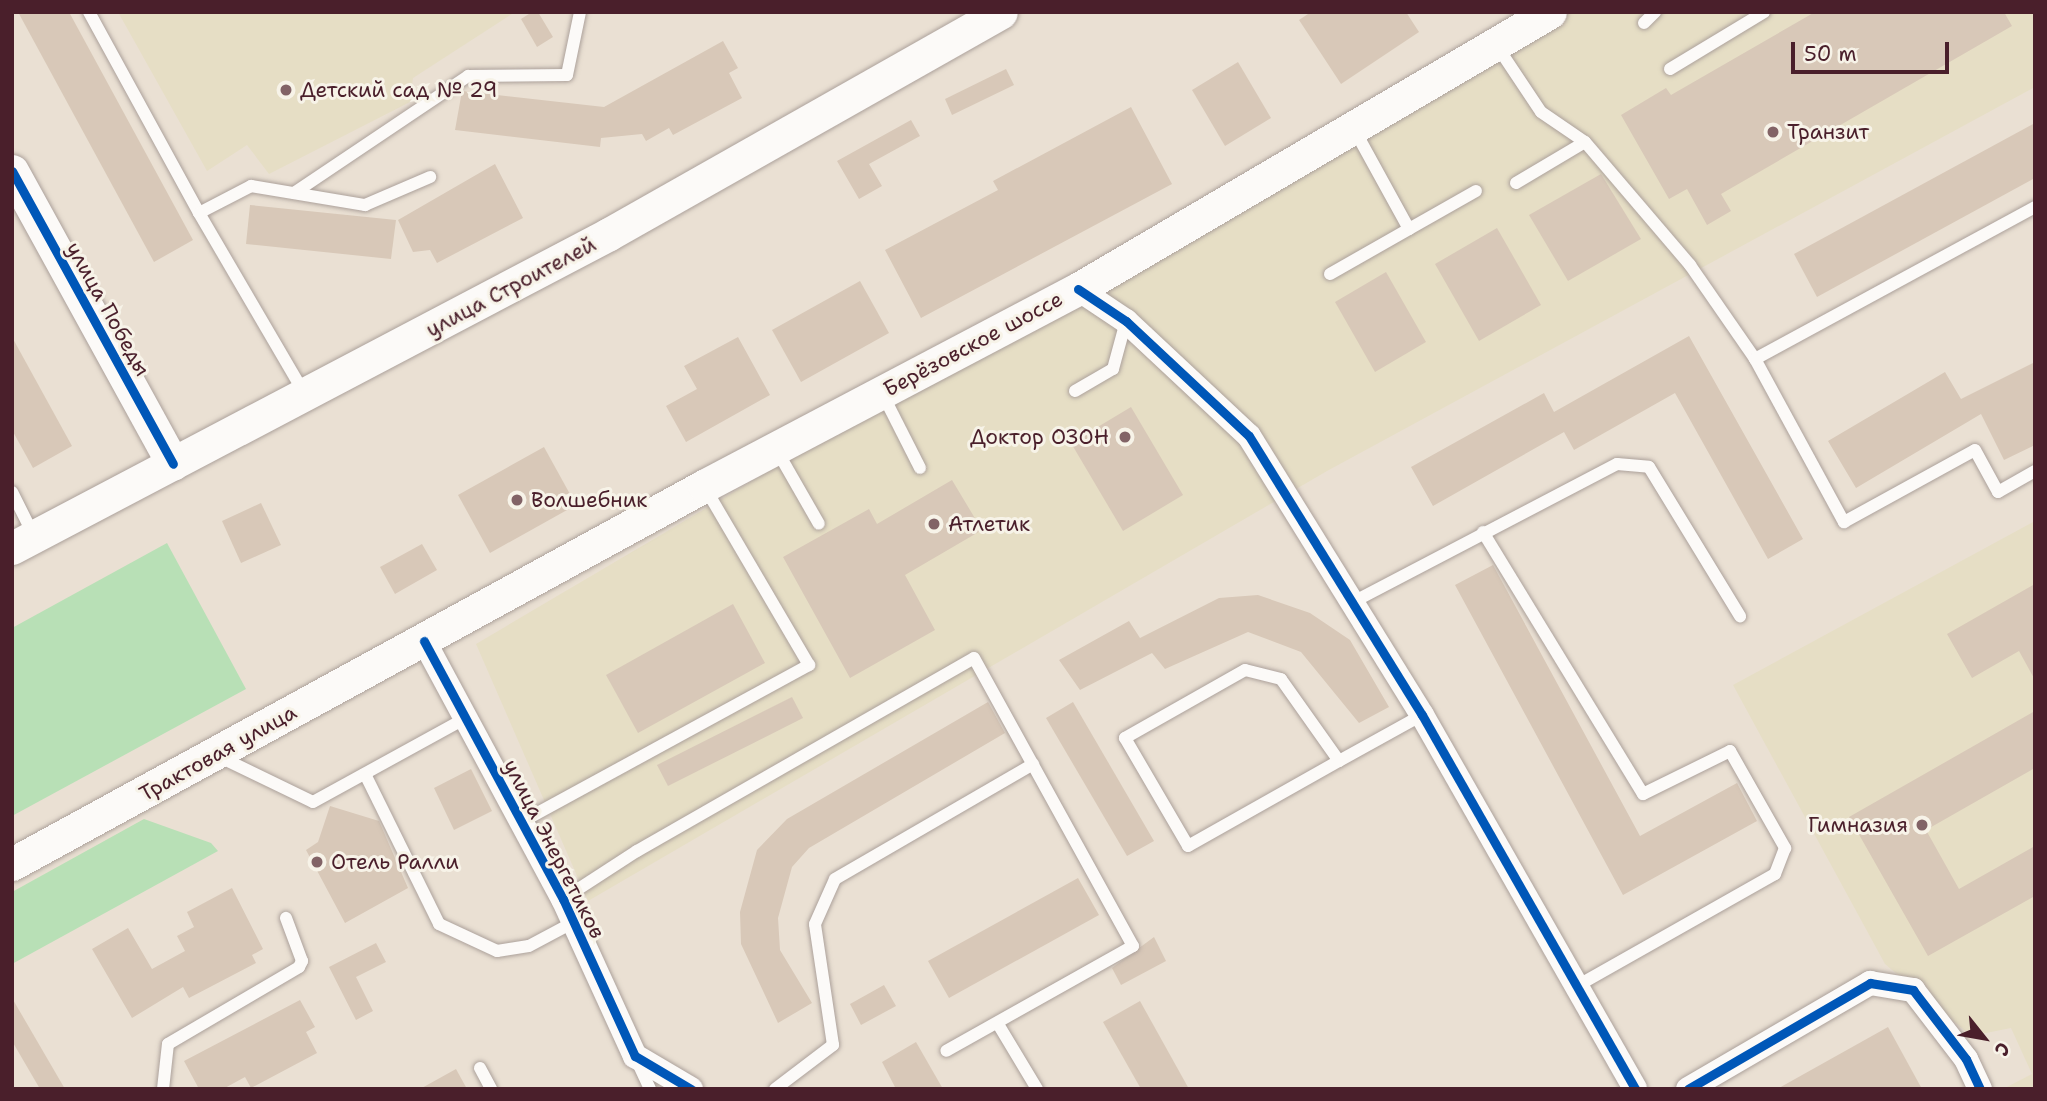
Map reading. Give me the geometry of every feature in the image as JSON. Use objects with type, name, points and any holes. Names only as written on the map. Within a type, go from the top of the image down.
[{"type":"main road","name":"улица Строителей","points":[[23,542],[306,396],[609,234],[1001,12]]},
{"type":"main road","name":"Берёзовское шоссе","points":[[424,640],[704,486],[1078,289],[1497,46],[1550,12]]},
{"type":"main road","name":"улица Победы","points":[[12,171],[173,464]]},
{"type":"main road","name":"Трактовая улица","points":[[12,864],[424,640]]},
{"type":"street","points":[[1078,289],[1126,321],[1249,436],[1422,715],[1579,985],[1635,1089]]},
{"type":"street","name":"улица Энергетиков","points":[[424,640],[563,898],[635,1056]]},
{"type":"street","points":[[1688,1089],[1870,983],[1913,990],[1966,1059],[1980,1089]]},
{"type":"street","points":[[635,1056],[691,1089]]},
{"type":"lane","points":[[89,12],[199,213],[306,396]]},
{"type":"lane","points":[[294,193],[468,76],[567,75],[580,12]]},
{"type":"lane","points":[[1644,23],[1654,12]]},
{"type":"lane","points":[[1670,69],[1742,18],[1764,12]]},
{"type":"lane","points":[[1497,46],[1541,112],[1585,142],[1690,265],[1755,359],[1844,522],[1975,450],[1998,492],[2035,471]]},
{"type":"lane","points":[[1353,129],[1409,229]]},
{"type":"lane","points":[[1516,183],[1585,142]]},
{"type":"lane","points":[[199,213],[251,186],[365,205],[430,177]]},
{"type":"lane","points":[[1330,274],[1476,191]]},
{"type":"lane","points":[[1755,359],[2035,206]]},
{"type":"lane","points":[[1074,391],[1113,369],[1126,321]]},
{"type":"lane","points":[[881,393],[920,468]]},
{"type":"lane","points":[[776,449],[819,524]]},
{"type":"lane","points":[[1353,602],[1617,464],[1649,467],[1740,616]]},
{"type":"lane","points":[[523,821],[809,666],[704,486]]},
{"type":"lane","points":[[12,492],[23,542]]},
{"type":"lane","points":[[1483,533],[1643,793],[1730,751],[1785,848],[1775,874],[1579,985]]},
{"type":"lane","points":[[563,898],[637,851],[974,658],[1133,946],[946,1051]]},
{"type":"lane","points":[[1339,761],[1281,679],[1245,670],[1125,738],[1188,846],[1422,715]]},
{"type":"lane","points":[[216,755],[313,802],[466,718]]},
{"type":"lane","points":[[775,1089],[833,1045],[815,924],[835,879],[1033,764]]},
{"type":"lane","points":[[365,774],[439,924],[497,951],[529,946],[574,922]]},
{"type":"lane","points":[[163,1089],[168,1044],[299,967],[302,961],[286,918]]},
{"type":"lane","points":[[998,1024],[1037,1089]]},
{"type":"lane","points":[[635,1056],[650,1089]]},
{"type":"lane","points":[[480,1068],[491,1089]]},
{"type":"shaded area","name":"Детский сад № 29","points":[[118,12],[515,12],[413,78],[410,102],[269,174],[247,145],[207,171]]},
{"type":"shaded area","points":[[1547,12],[2035,12],[2035,87],[1327,471],[588,901],[476,644]]},
{"type":"shaded area","name":"Гимназия","points":[[2035,521],[2035,1089],[2003,1089],[2032,1074],[2011,1028],[1971,1036],[1885,964],[1733,685]]},
{"type":"green space","points":[[167,543],[246,689],[12,816],[12,628]]},
{"type":"green space","points":[[144,819],[211,843],[218,851],[12,964],[12,892]]},
{"type":"building","points":[[18,12],[69,12],[193,240],[154,262]]},
{"type":"building","points":[[532,12],[538,12],[553,37],[537,47],[521,19]]},
{"type":"building","points":[[1311,12],[1406,12],[1419,32],[1341,84],[1299,20]]},
{"type":"building","name":"Транзит","points":[[1815,12],[2004,12],[2012,26],[1721,194],[1731,211],[1707,225],[1687,189],[1669,199],[1621,115],[1666,88],[1671,95]]},
{"type":"building","points":[[723,41],[738,68],[729,73],[742,98],[673,135],[669,128],[646,141],[642,134],[601,138],[600,147],[455,130],[462,91],[604,107]]},
{"type":"building","points":[[1238,62],[1271,118],[1225,146],[1192,90]]},
{"type":"building","points":[[1006,69],[1014,85],[952,115],[945,99]]},
{"type":"building","points":[[1131,107],[1172,184],[921,318],[885,250],[998,190],[993,181]]},
{"type":"building","points":[[911,120],[920,136],[869,164],[882,186],[859,199],[837,161]]},
{"type":"building","points":[[2035,123],[2035,178],[1817,297],[1794,254]]},
{"type":"building","points":[[495,164],[523,218],[437,263],[430,250],[413,252],[398,220]]},
{"type":"building","points":[[1601,174],[1641,239],[1568,281],[1529,215]]},
{"type":"building","points":[[250,205],[396,220],[391,259],[246,244]]},
{"type":"building","points":[[1497,228],[1541,305],[1479,341],[1435,264]]},
{"type":"building","points":[[1386,272],[1426,342],[1375,372],[1335,302]]},
{"type":"building","points":[[860,281],[889,333],[801,382],[772,330]]},
{"type":"building","points":[[1689,336],[1803,539],[1768,559],[1675,393],[1574,450],[1564,432],[1433,506],[1411,467],[1544,393],[1554,412]]},
{"type":"building","points":[[12,337],[72,446],[33,468],[12,430]]},
{"type":"building","points":[[738,337],[770,395],[686,442],[666,406],[697,389],[684,366]]},
{"type":"building","points":[[2035,362],[2035,445],[2004,460],[1981,414],[1856,488],[1828,441],[1945,372],[1961,399]]},
{"type":"building","points":[[1131,407],[1183,495],[1123,531],[1071,443]]},
{"type":"building","name":"Волшебник","points":[[544,447],[576,505],[490,553],[458,495]]},
{"type":"building","points":[[952,480],[982,530],[905,575],[935,630],[850,678],[783,557],[869,509],[877,524]]},
{"type":"building","points":[[261,503],[281,545],[241,563],[222,521]]},
{"type":"building","points":[[422,544],[437,570],[395,594],[380,567]]},
{"type":"building","points":[[1493,565],[1640,836],[1737,783],[1757,821],[1623,895],[1455,585]]},
{"type":"building","points":[[2035,584],[2035,680],[2019,651],[1972,678],[1947,634]]},
{"type":"building","points":[[1258,595],[1310,613],[1350,640],[1389,707],[1359,723],[1301,652],[1248,632],[1165,669],[1152,653],[1080,690],[1059,660],[1129,621],[1140,638],[1219,598]]},
{"type":"building","points":[[733,604],[765,663],[638,733],[606,675]]},
{"type":"building","points":[[792,697],[803,718],[668,786],[657,765]]},
{"type":"building","points":[[988,702],[1005,733],[809,848],[792,867],[778,918],[780,950],[812,1003],[778,1023],[741,944],[740,912],[757,850],[787,819]]},
{"type":"building","points":[[1073,702],[1154,841],[1127,856],[1046,718]]},
{"type":"building","points":[[2035,711],[2035,768],[1926,830],[1959,889],[2035,846],[2035,896],[1928,956],[1849,817]]},
{"type":"building","points":[[471,769],[492,811],[454,830],[434,788]]},
{"type":"building","points":[[330,806],[379,821],[408,888],[345,923],[306,850],[318,842]]},
{"type":"building","points":[[1078,878],[1099,915],[949,998],[928,961]]},
{"type":"building","points":[[232,888],[263,949],[252,955],[256,963],[189,998],[183,987],[132,1018],[92,949],[128,928],[152,969],[185,951],[177,936],[194,927],[187,912]]},
{"type":"building","points":[[1154,937],[1166,961],[1121,985],[1112,968]]},
{"type":"building","points":[[376,943],[386,962],[356,977],[373,1011],[356,1020],[329,967]]},
{"type":"building","points":[[884,985],[896,1006],[861,1025],[850,1004]]},
{"type":"building","points":[[12,998],[65,1089],[40,1089],[12,1041]]},
{"type":"building","points":[[300,1000],[315,1027],[306,1032],[317,1053],[251,1088],[245,1077],[223,1089],[199,1089],[184,1061]]},
{"type":"building","points":[[1140,1001],[1189,1089],[1141,1089],[1103,1022]]},
{"type":"building","points":[[1888,1027],[1922,1089],[1777,1089]]},
{"type":"building","points":[[916,1042],[943,1089],[896,1089],[882,1062]]},
{"type":"building","points":[[456,1069],[467,1089],[420,1089]]},
{"type":"cycle path","points":[[12,171],[173,464]]},
{"type":"cycle path","points":[[1078,289],[1126,321],[1249,436],[1422,715],[1635,1089]]},
{"type":"cycle path","points":[[424,641],[563,899],[635,1056],[691,1089]]},
{"type":"cycle path","points":[[1688,1089],[1870,983],[1913,990],[1966,1059],[1980,1089]]},
{"type":"place","name":"Детский сад № 29","points":[[286,90]]},
{"type":"place","name":"Транзит","points":[[1773,132]]},
{"type":"place","name":"Доктор ОЗОН","points":[[1125,437]]},
{"type":"place","name":"Волшебник","points":[[517,500]]},
{"type":"place","name":"Атлетик","points":[[934,524]]},
{"type":"place","name":"Гимназия","points":[[1922,825]]},
{"type":"place","name":"Отель Ралли","points":[[317,862]]}]
